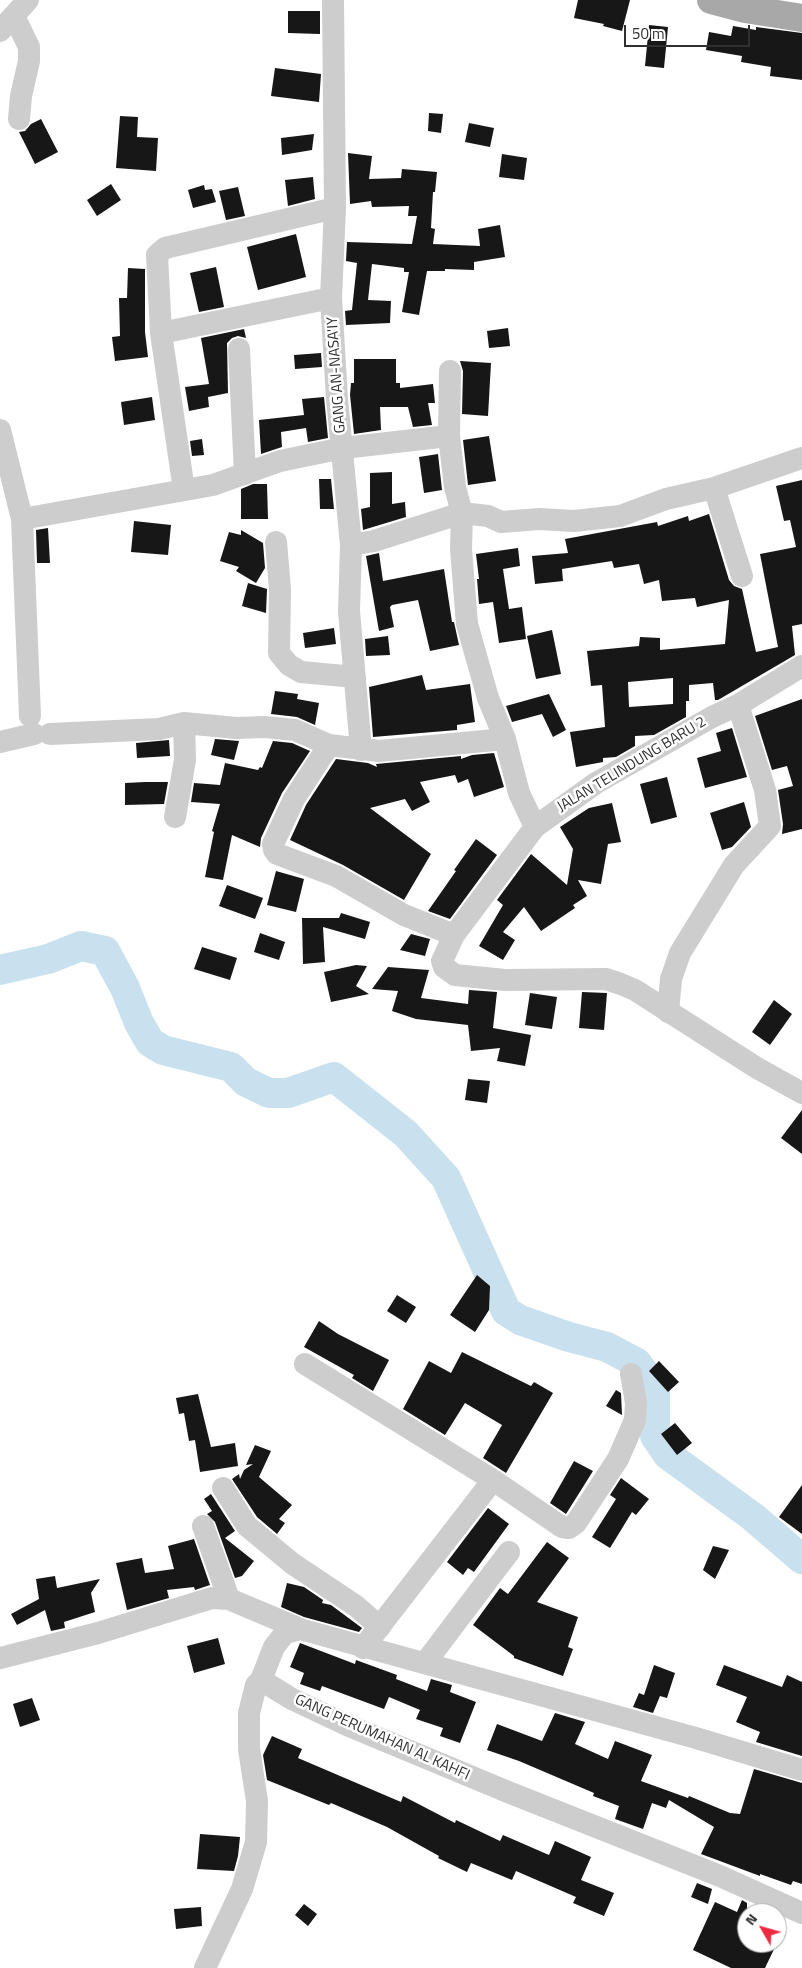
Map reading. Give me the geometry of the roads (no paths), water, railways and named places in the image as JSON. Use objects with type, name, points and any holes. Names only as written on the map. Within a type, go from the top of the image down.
[{"type":"main road","points":[[711,0],[744,4],[802,18]]},
{"type":"street","name":"GANG AN-NASA'IY","points":[[333,0],[335,208],[331,298],[337,399],[351,545],[349,611],[361,750]]},
{"type":"street","points":[[14,16],[29,47],[29,61],[21,96],[19,119]]},
{"type":"street","points":[[184,490],[161,333],[157,255],[165,248],[335,208]]},
{"type":"street","points":[[161,333],[331,298]]},
{"type":"street","points":[[239,349],[245,474]]},
{"type":"street","points":[[450,371],[449,436],[456,487],[462,513],[461,549],[467,624],[488,698],[505,739],[519,793],[535,827]]},
{"type":"street","points":[[0,430],[22,519],[38,728]]},
{"type":"street","points":[[22,519],[213,485],[280,461],[343,448],[449,436]]},
{"type":"street","points":[[351,545],[374,542],[462,513],[488,516],[501,522],[539,519],[574,521],[620,516],[666,499],[714,488],[802,458]]},
{"type":"street","points":[[714,488],[742,576]]},
{"type":"street","points":[[276,542],[280,589],[279,653],[289,665],[301,672],[356,677]]},
{"type":"street","name":"JALAN TELINDUNG BARU 2","points":[[802,666],[738,705],[712,717],[596,784],[535,827],[454,935],[442,961],[444,967],[455,975],[505,980],[606,979],[635,990],[757,1068],[802,1093]]},
{"type":"street","points":[[668,1012],[671,979],[680,953],[734,865],[770,826],[765,790],[738,705]]},
{"type":"street","points":[[0,742],[38,728],[158,729],[184,722],[295,730],[329,745],[379,751],[505,739]]},
{"type":"street","points":[[176,817],[185,760],[184,722]]},
{"type":"street","points":[[329,745],[294,799],[272,844],[274,850],[277,854],[336,876],[404,915],[454,935]]},
{"type":"street","points":[[305,1364],[493,1480],[562,1527],[569,1528],[576,1523],[618,1459],[635,1420],[636,1403],[631,1374]]},
{"type":"street","points":[[363,1648],[493,1480]]},
{"type":"street","points":[[223,1488],[247,1526],[293,1564],[356,1606],[380,1627]]},
{"type":"street","points":[[203,1526],[229,1599]]},
{"type":"street","points":[[425,1663],[509,1552]]},
{"type":"street","points":[[0,1658],[98,1633],[212,1598],[229,1599],[300,1629],[363,1648],[425,1663],[802,1770]]},
{"type":"street","points":[[205,1968],[242,1888],[256,1842],[256,1800],[249,1749],[249,1713],[256,1685],[261,1680],[274,1647],[285,1633],[300,1629]]},
{"type":"street","name":"GANG PERUMAHAN AL KAHFI","points":[[261,1680],[292,1699],[347,1726],[720,1876],[802,1913]]},
{"type":"waterway","points":[[0,970],[48,959],[81,946],[105,951],[125,988],[139,1023],[150,1042],[163,1050],[231,1067],[246,1082],[269,1093],[288,1093],[334,1077],[406,1134],[446,1178],[506,1311],[520,1320],[569,1337],[607,1347],[637,1363],[655,1388],[655,1436],[668,1455],[753,1517],[802,1559]]}]
